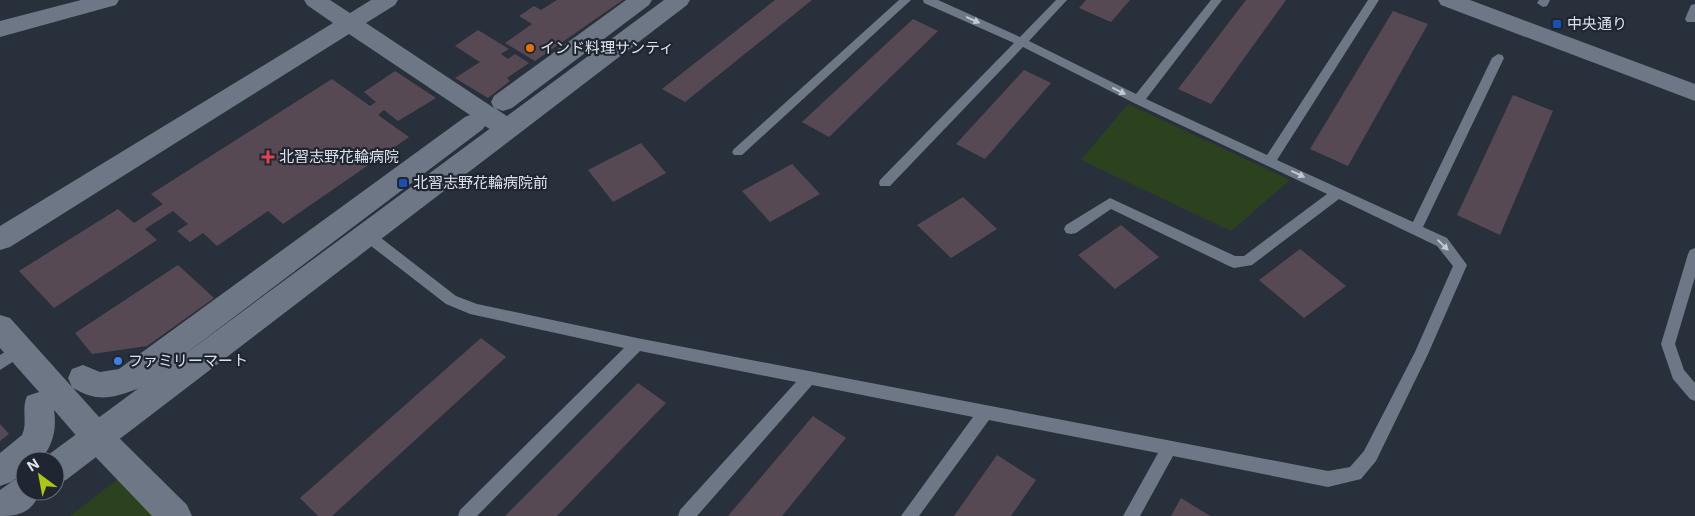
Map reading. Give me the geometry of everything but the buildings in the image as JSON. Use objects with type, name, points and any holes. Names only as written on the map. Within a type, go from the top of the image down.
[{"type":"street","points":[[0,30],[108,0]]},
{"type":"street","points":[[315,0],[351,22],[508,129]]},
{"type":"street","points":[[0,239],[387,0]]},
{"type":"street","points":[[502,102],[641,0]]},
{"type":"street","points":[[65,461],[679,0]]},
{"type":"street","points":[[1449,0],[1695,92]]},
{"type":"street","points":[[82,378],[94,384],[110,386],[129,379],[474,123]]},
{"type":"street","points":[[0,327],[10,356],[97,437],[175,516]]},
{"type":"street","points":[[0,471],[28,451],[41,436],[41,419],[38,406]]},
{"type":"street","points":[[0,510],[15,499]]},
{"type":"lane","points":[[738,152],[906,0]]},
{"type":"lane","points":[[367,235],[451,300],[475,310],[637,344],[1328,479],[1355,474],[1370,456],[1417,362],[1460,265],[1442,242],[1138,100],[1022,42],[928,0]]},
{"type":"lane","points":[[885,183],[1062,0]]},
{"type":"lane","points":[[1138,100],[1217,0]]},
{"type":"lane","points":[[1270,161],[1374,0]]},
{"type":"lane","points":[[1691,19],[1695,8]]},
{"type":"lane","points":[[1416,229],[1498,58]]},
{"type":"lane","points":[[1071,228],[1110,203],[1234,262],[1247,261],[1338,193]]},
{"type":"lane","points":[[1695,254],[1668,344],[1678,374],[1695,394]]},
{"type":"lane","points":[[466,516],[637,344]]},
{"type":"lane","points":[[686,516],[810,377]]},
{"type":"lane","points":[[909,516],[986,413]]},
{"type":"lane","points":[[1131,516],[1169,449]]},
{"type":"green space","points":[[1128,104],[1290,180],[1231,231],[1081,160]]},
{"type":"green space","points":[[122,476],[159,516],[70,516]]},
{"type":"place","name":"中央通り","points":[[1557,24]]},
{"type":"place","name":"インド料理サンティ","points":[[530,48]]},
{"type":"place","name":"北習志野花輪病院","points":[[268,157]]},
{"type":"place","name":"北習志野花輪病院前","points":[[403,183]]},
{"type":"place","name":"ファミリーマート","points":[[118,361]]}]
